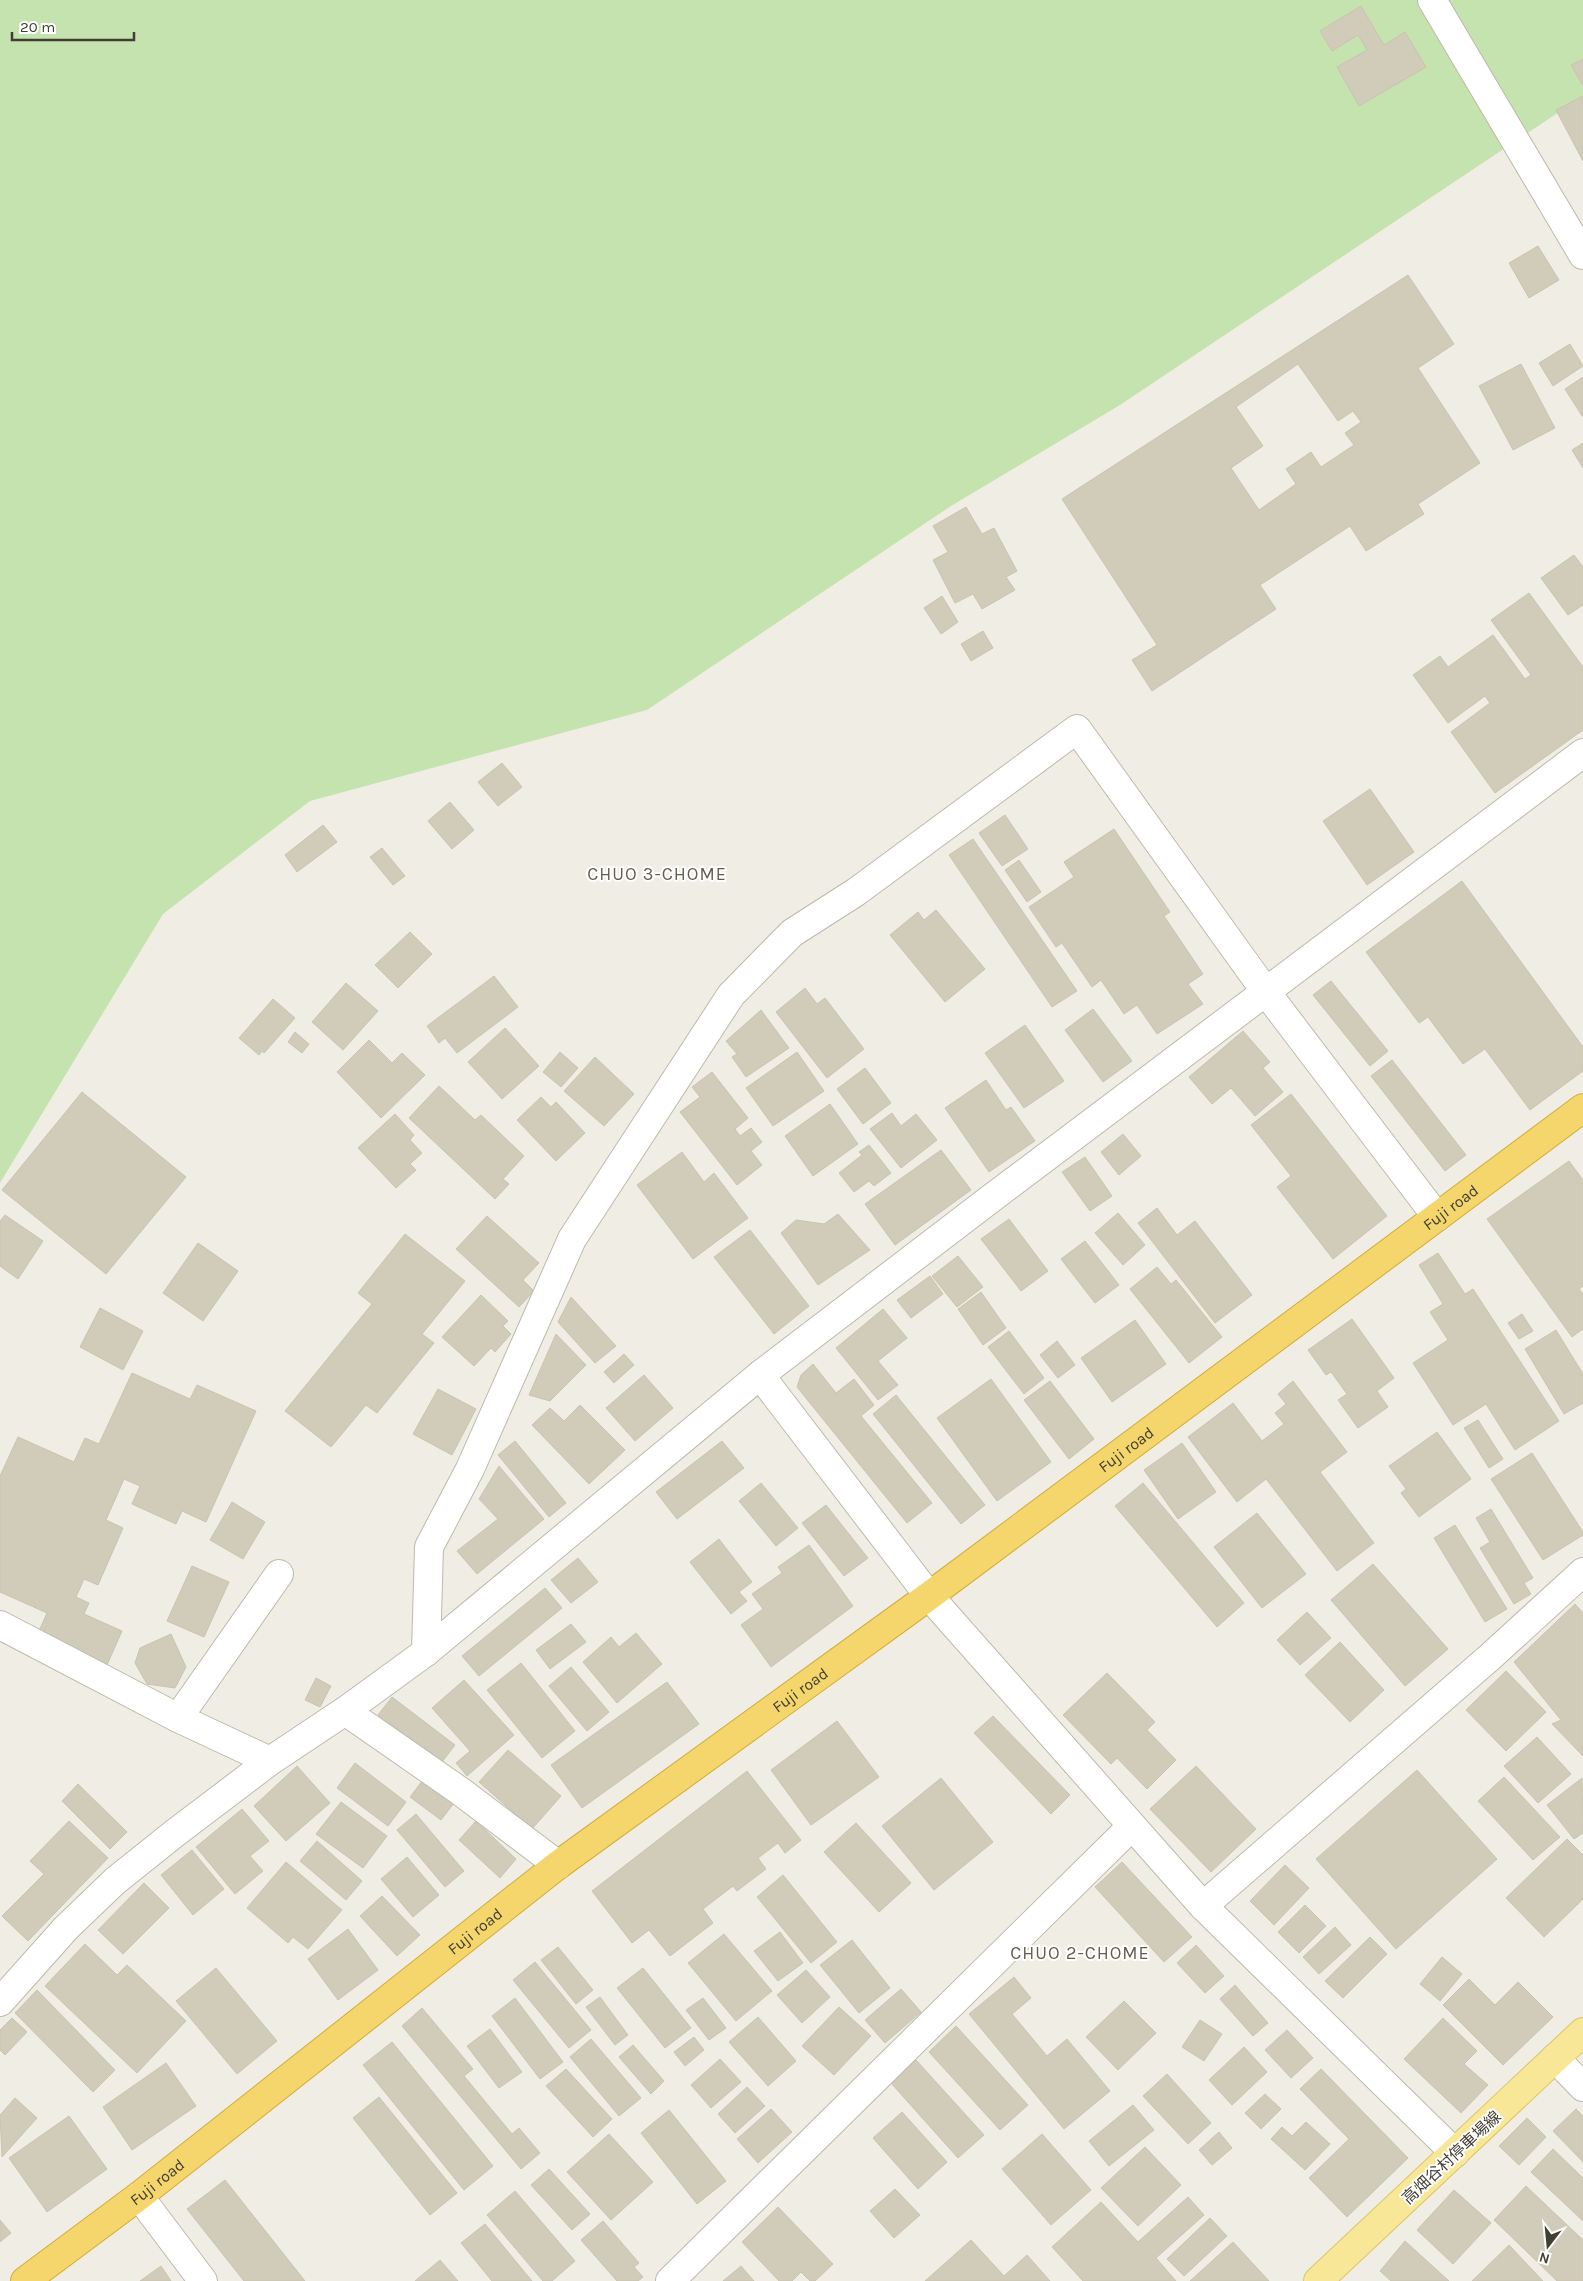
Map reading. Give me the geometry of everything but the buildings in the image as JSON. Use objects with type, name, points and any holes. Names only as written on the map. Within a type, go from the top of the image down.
[{"type":"highway","name":"Fuji road","points":[[25,2281],[139,2196],[558,1865],[929,1596],[1583,1108]]},
{"type":"main road","name":"高畑谷村停車場線","points":[[1328,2277],[1583,2032]]},
{"type":"street","points":[[1432,0],[1583,255]]},
{"type":"street","points":[[426,1652],[429,1547],[470,1469],[572,1239],[731,995],[792,933],[856,892],[1077,729],[1266,992],[1436,1217]]},
{"type":"street","points":[[0,2002],[66,1928],[115,1881],[270,1761],[345,1711],[426,1652],[760,1375],[1583,753]]},
{"type":"street","points":[[760,1375],[929,1596],[1202,1906],[1455,2153]]},
{"type":"street","points":[[1202,1906],[1482,1664],[1583,1572]]},
{"type":"street","points":[[178,1718],[280,1574]]},
{"type":"street","points":[[0,1625],[178,1718],[270,1761]]},
{"type":"street","points":[[345,1711],[460,1791],[558,1865]]},
{"type":"street","points":[[670,2281],[1132,1826]]},
{"type":"street","points":[[1555,2058],[1583,2087]]},
{"type":"street","points":[[139,2196],[203,2281]]},
{"type":"green space","points":[[0,0],[1583,0],[1583,96],[1120,405],[951,506],[647,710],[310,801],[163,914],[0,1183]]},
{"type":"district","name":"CHUO 3-CHOME","points":[[657,874]]},
{"type":"district","name":"CHUO 2-CHOME","points":[[1080,1953]]}]
